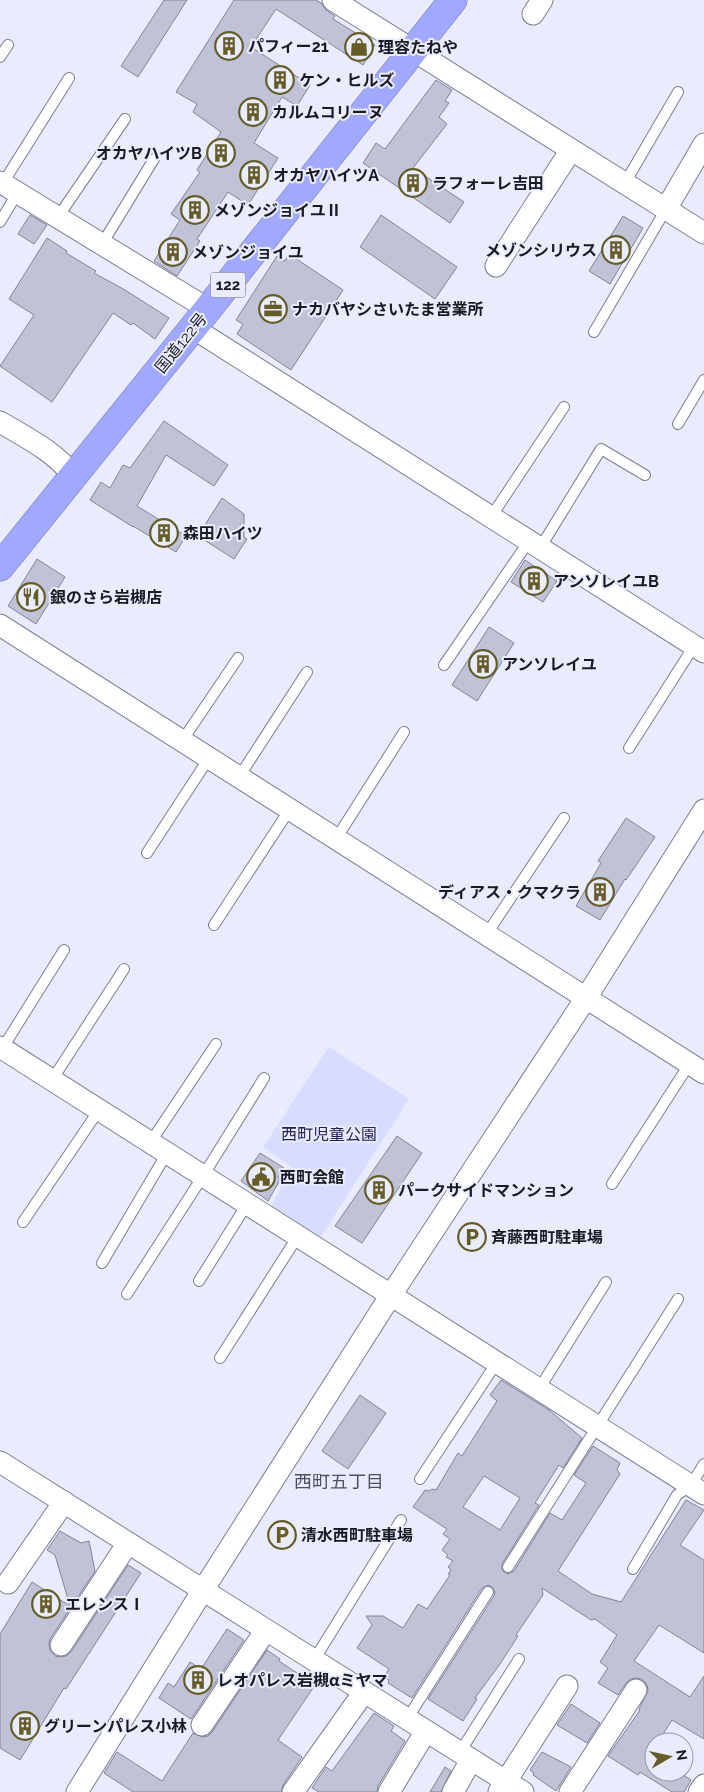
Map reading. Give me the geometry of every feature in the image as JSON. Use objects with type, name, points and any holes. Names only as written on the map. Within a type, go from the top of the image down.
[{"type":"highway","name":"国道122号","points":[[0,567],[201,319],[453,0]]},
{"type":"street","points":[[333,0],[704,233]]},
{"type":"street","points":[[666,209],[704,144]]},
{"type":"street","points":[[496,266],[570,150]]},
{"type":"street","points":[[7,186],[102,244],[201,319],[491,517],[699,649]]},
{"type":"street","points":[[0,422],[40,447],[67,468],[73,476]]},
{"type":"street","points":[[0,625],[697,1068]]},
{"type":"street","points":[[77,1792],[391,1295],[586,998],[704,810]]},
{"type":"street","points":[[1,1048],[697,1489]]},
{"type":"street","points":[[0,1462],[466,1756],[509,1789],[567,1686]]},
{"type":"street","points":[[8,1583],[64,1502]]},
{"type":"street","points":[[61,1645],[128,1542]]},
{"type":"street","points":[[202,1725],[266,1630]]},
{"type":"street","points":[[570,1792],[636,1690]]},
{"type":"street","points":[[293,1792],[364,1692]]},
{"type":"street","points":[[389,1792],[426,1731]]},
{"type":"street","points":[[453,1792],[466,1756]]},
{"type":"street","points":[[699,1792],[704,1785]]},
{"type":"lane","points":[[0,57],[8,45]]},
{"type":"lane","points":[[0,222],[7,186],[69,78]]},
{"type":"lane","points":[[625,183],[678,92]]},
{"type":"lane","points":[[58,217],[125,119]]},
{"type":"lane","points":[[102,244],[154,159]]},
{"type":"lane","points":[[594,332],[666,209]]},
{"type":"lane","points":[[678,424],[704,380]]},
{"type":"lane","points":[[491,517],[564,407]]},
{"type":"lane","points":[[444,665],[535,545],[601,449],[645,475]]},
{"type":"lane","points":[[629,748],[699,649]]},
{"type":"lane","points":[[182,741],[238,658]]},
{"type":"lane","points":[[239,777],[307,672]]},
{"type":"lane","points":[[336,839],[404,732]]},
{"type":"lane","points":[[147,853],[209,758]]},
{"type":"lane","points":[[214,925],[290,810]]},
{"type":"lane","points":[[486,935],[564,818]]},
{"type":"lane","points":[[1,1048],[64,950]]},
{"type":"lane","points":[[52,1080],[124,969]]},
{"type":"lane","points":[[102,1263],[159,1148],[216,1044]]},
{"type":"lane","points":[[612,1184],[697,1068]]},
{"type":"lane","points":[[127,1294],[264,1078]]},
{"type":"lane","points":[[23,1222],[99,1110]]},
{"type":"lane","points":[[199,1281],[247,1204]]},
{"type":"lane","points":[[220,1358],[298,1236]]},
{"type":"lane","points":[[540,1389],[606,1282]]},
{"type":"lane","points":[[508,1567],[678,1299]]},
{"type":"lane","points":[[420,1479],[497,1362]]},
{"type":"lane","points":[[633,1569],[677,1495],[697,1489],[704,1464]]},
{"type":"lane","points":[[314,1660],[401,1520]]},
{"type":"lane","points":[[408,1719],[488,1592]]},
{"type":"lane","points":[[466,1756],[518,1659]]},
{"type":"green space","name":"西町児童公園","points":[[329,1047],[409,1099],[320,1238],[271,1206],[292,1167],[263,1147]]},
{"type":"building","points":[[164,0],[187,0],[138,77],[121,66]]},
{"type":"building","points":[[234,0],[316,0],[335,16],[333,19],[375,45],[363,65],[276,9],[251,47],[310,85],[297,106],[282,97],[254,143],[278,158],[248,205],[228,192],[197,239],[200,241],[177,276],[154,261],[180,220],[171,214],[200,172],[197,170],[221,132],[193,112],[197,104],[176,92]]},
{"type":"building","points":[[436,80],[452,90],[445,101],[449,103],[439,117],[447,124],[413,168],[464,202],[450,223],[363,163],[376,143],[385,149]]},
{"type":"building","points":[[30,215],[47,225],[34,244],[18,234]]},
{"type":"building","points":[[381,215],[457,267],[435,299],[360,247]]},
{"type":"building","name":"メゾンシリウス","points":[[623,216],[643,228],[610,284],[589,271]]},
{"type":"building","points":[[47,238],[67,251],[66,253],[96,271],[94,273],[169,318],[155,339],[133,323],[131,325],[113,313],[52,402],[0,366],[34,315],[9,299]]},
{"type":"building","points":[[289,254],[343,290],[291,370],[237,334],[243,324],[236,320],[277,256],[285,261]]},
{"type":"building","points":[[164,421],[228,465],[214,486],[166,455],[137,506],[186,536],[176,552],[90,500],[101,482],[110,488],[123,465],[130,468]]},
{"type":"building","points":[[222,498],[244,514],[244,537],[247,539],[234,559],[198,536]]},
{"type":"building","points":[[37,559],[65,577],[36,624],[8,606]]},
{"type":"building","name":"アンソレイユB","points":[[525,560],[557,581],[543,602],[511,582]]},
{"type":"building","name":"アンソレイユ","points":[[489,627],[514,643],[477,701],[452,685]]},
{"type":"building","points":[[626,818],[655,837],[625,879],[600,920],[576,906],[601,863],[598,861]]},
{"type":"building","name":"パークサイドマンション","points":[[397,1136],[422,1153],[362,1243],[335,1226]]},
{"type":"building","points":[[260,1153],[284,1168],[278,1177],[280,1180],[268,1201],[241,1181]]},
{"type":"building","points":[[501,1380],[549,1410],[582,1438],[563,1468],[559,1465],[535,1503],[539,1505],[502,1564],[504,1572],[508,1574],[514,1571],[550,1513],[562,1520],[586,1483],[574,1475],[593,1446],[620,1463],[617,1470],[620,1474],[558,1571],[592,1594],[621,1602],[686,1500],[704,1510],[680,1545],[704,1560],[704,1653],[659,1625],[634,1661],[690,1697],[704,1676],[704,1739],[672,1720],[664,1732],[644,1732],[644,1774],[640,1772],[638,1775],[608,1756],[640,1710],[648,1691],[647,1685],[642,1679],[631,1679],[618,1695],[598,1683],[608,1668],[600,1662],[617,1635],[595,1619],[591,1620],[542,1588],[543,1595],[516,1635],[518,1636],[500,1664],[475,1698],[477,1699],[463,1721],[428,1699],[494,1596],[495,1592],[492,1587],[488,1585],[482,1588],[412,1698],[388,1683],[389,1680],[384,1677],[389,1669],[357,1648],[372,1625],[366,1616],[383,1616],[403,1628],[418,1604],[427,1609],[450,1575],[448,1574],[451,1570],[448,1567],[453,1561],[446,1557],[448,1555],[442,1550],[450,1539],[443,1534],[447,1529],[413,1507],[425,1490],[436,1490],[458,1453],[462,1456],[497,1401],[490,1395]],"holes":[[[484,1476],[520,1498],[500,1530],[463,1507]]]},
{"type":"building","points":[[360,1395],[386,1413],[348,1469],[322,1451]]},
{"type":"building","points":[[60,1531],[81,1543],[89,1541],[95,1571],[50,1639],[50,1650],[55,1656],[66,1656],[71,1652],[128,1565],[141,1573],[66,1689],[64,1688],[20,1760],[0,1748],[0,1634],[32,1582],[70,1606],[55,1555],[47,1550]]},
{"type":"building","points":[[227,1629],[244,1640],[191,1719],[159,1698],[168,1683],[174,1687],[190,1662],[201,1669]]},
{"type":"building","points":[[267,1650],[280,1659],[279,1661],[315,1685],[278,1740],[302,1757],[283,1785],[281,1792],[133,1792],[104,1773],[117,1752],[162,1781],[193,1733],[202,1737],[208,1736],[212,1732]]},
{"type":"building","points":[[571,1704],[600,1723],[587,1743],[557,1725]]},
{"type":"building","points":[[374,1713],[394,1726],[391,1731],[405,1741],[378,1786],[377,1792],[319,1792],[312,1788],[326,1767],[332,1771]]},
{"type":"building","points":[[542,1752],[571,1767],[556,1791],[533,1775],[534,1773],[530,1770]]},
{"type":"building","points":[[445,1767],[451,1771],[441,1792],[430,1792]]},
{"type":"building","points":[[656,1782],[690,1782],[684,1792],[672,1792]]},
{"type":"place","name":"パフィー21","points":[[229,46]]},
{"type":"place","name":"理容たねや","points":[[359,47]]},
{"type":"place","name":"ケン・ヒルズ","points":[[280,80]]},
{"type":"place","name":"カルムコリーヌ","points":[[253,112]]},
{"type":"place","name":"オカヤハイツB","points":[[221,153]]},
{"type":"place","name":"オカヤハイツA","points":[[254,175]]},
{"type":"place","name":"ラフォーレ吉田","points":[[413,183]]},
{"type":"place","name":"メゾンジョイユⅡ","points":[[195,210]]},
{"type":"place","name":"メゾンシリウス","points":[[616,250]]},
{"type":"place","name":"メゾンジョイユ","points":[[173,252]]},
{"type":"place","name":"ナカバヤシさいたま営業所","points":[[273,309]]},
{"type":"place","name":"森田ハイツ","points":[[164,533]]},
{"type":"place","name":"アンソレイユB","points":[[534,581]]},
{"type":"place","name":"銀のさら岩槻店","points":[[31,597]]},
{"type":"place","name":"アンソレイユ","points":[[483,664]]},
{"type":"place","name":"ディアス・クマクラ","points":[[600,892]]},
{"type":"place","name":"西町会館","points":[[261,1177]]},
{"type":"place","name":"パークサイドマンション","points":[[379,1190]]},
{"type":"place","name":"斉藤西町駐車場","points":[[472,1237]]},
{"type":"place","name":"清水西町駐車場","points":[[282,1535]]},
{"type":"place","name":"エレンスⅠ","points":[[46,1604]]},
{"type":"place","name":"レオパレス岩槻αミヤマ","points":[[198,1680]]},
{"type":"place","name":"グリーンパレス小林","points":[[25,1726]]},
{"type":"district","name":"西町五丁目","points":[[339,1481]]}]
